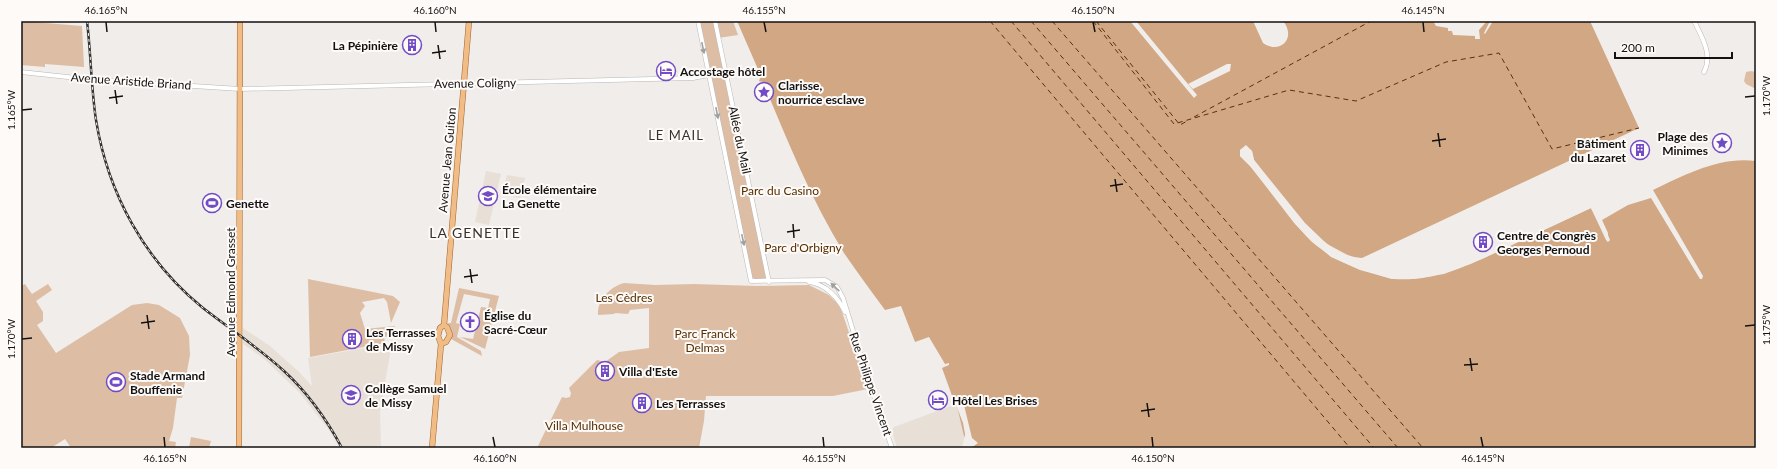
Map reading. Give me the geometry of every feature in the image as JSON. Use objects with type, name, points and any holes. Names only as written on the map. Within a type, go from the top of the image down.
[{"type":"main road","name":"Avenue Edmond Grasset","points":[[239,448],[240,21]]},
{"type":"main road","name":"Avenue Jean Guiton","points":[[444,325],[469,21]]},
{"type":"main road","points":[[432,448],[441,344],[438,334],[440,328],[444,325],[447,327],[450,335],[446,342],[441,344]]},
{"type":"street","name":"Allée du Mail","points":[[698,21],[751,281],[769,282],[715,21]]},
{"type":"street","points":[[1694,21],[1708,52],[1708,65],[1704,72]]},
{"type":"street","name":"Avenue Aristide Briand","points":[[21,72],[86,79],[240,89]]},
{"type":"street","name":"Avenue Coligny","points":[[240,89],[693,78],[709,75]]},
{"type":"street","name":"Rue Philippe Vincent","points":[[800,281],[818,279],[831,282],[840,292],[892,448]]},
{"type":"street","points":[[769,282],[800,281]]},
{"type":"street","name":"Rue Philippe Vincent","points":[[800,281],[817,284],[827,289],[839,301],[849,321]]},
{"type":"shaded area","points":[[737,21],[1253,21],[1263,43],[1275,47],[1285,43],[1287,39],[1287,27],[1283,21],[1433,21],[1436,26],[1448,28],[1448,31],[1452,31],[1453,35],[1475,36],[1475,39],[1480,39],[1479,30],[1487,21],[1490,21],[1484,33],[1485,34],[1493,21],[1590,21],[1639,128],[1362,258],[1346,254],[1330,246],[1301,220],[1254,160],[1252,151],[1246,146],[1240,150],[1240,156],[1259,176],[1293,221],[1312,242],[1325,252],[1347,264],[1394,279],[1425,277],[1455,270],[1591,208],[1608,242],[1608,233],[1602,220],[1628,205],[1651,198],[1700,279],[1702,279],[1703,276],[1653,190],[1677,178],[1716,164],[1729,161],[1756,161],[1756,448],[964,448],[968,446],[964,436],[957,406],[942,368],[949,365],[949,363],[945,364],[929,337],[915,342],[901,306],[885,310],[844,253],[821,212],[800,169],[763,82],[759,81],[761,76]],"holes":[[[1227,64],[1231,64],[1230,71],[1193,89],[1188,84]]]},
{"type":"shaded area","name":"École élémentaire La Genette","points":[[486,171],[501,174],[489,225],[475,222]]},
{"type":"shaded area","points":[[507,175],[525,178],[520,198],[502,194]]},
{"type":"shaded area","name":"Collège Samuel de Missy","points":[[243,328],[270,346],[312,386],[308,358],[392,343],[380,412],[381,448],[340,448],[329,430],[299,392],[263,358],[243,344]]},
{"type":"shaded area","points":[[956,404],[965,434],[962,448],[897,448],[892,431],[894,427]]},
{"type":"green space","points":[[21,21],[82,26],[84,67],[45,64],[45,67],[21,65]]},
{"type":"green space","points":[[699,21],[714,21],[723,69],[710,72]]},
{"type":"green space","points":[[715,21],[733,21],[738,35],[718,38]]},
{"type":"green space","points":[[1746,72],[1756,72],[1756,87],[1754,88],[1746,84],[1744,81]]},
{"type":"green space","points":[[725,74],[766,278],[755,279],[751,277],[711,77]]},
{"type":"green space","points":[[308,279],[393,296],[400,302],[391,323],[387,302],[384,298],[362,302],[365,306],[360,313],[365,329],[395,326],[390,336],[384,337],[385,343],[310,357]]},
{"type":"green space","name":"Parc Franck Delmas","points":[[624,283],[655,285],[809,285],[829,295],[840,306],[868,389],[833,396],[706,396],[704,421],[699,448],[537,448],[562,397],[570,397],[571,393],[569,388],[597,360],[605,362],[619,352],[649,348],[649,308],[630,310],[628,314],[615,313],[598,315],[598,309],[605,295],[609,291]]},
{"type":"green space","name":"Stade Armand Bouffenie","points":[[25,284],[32,294],[48,284],[52,290],[36,301],[43,312],[43,321],[37,325],[56,353],[132,305],[147,303],[159,305],[180,318],[189,336],[190,355],[182,398],[177,398],[173,428],[169,441],[176,442],[175,448],[71,448],[65,439],[51,448],[21,448],[21,286]]},
{"type":"green space","points":[[459,288],[499,296],[485,349],[460,337],[473,339],[481,307],[488,308],[490,299],[464,294],[456,323],[460,324],[457,337],[481,351],[482,356],[451,339],[452,333],[448,323],[451,323]]},
{"type":"green space","points":[[191,437],[211,441],[209,448],[189,448]]},
{"type":"pier","points":[[1130,21],[1136,21],[1197,95],[1194,98]]},
{"type":"pier","points":[[1246,145],[1252,151],[1254,160],[1305,223],[1327,244],[1355,259],[1326,246],[1303,225],[1253,161],[1251,152],[1246,148],[1242,151],[1242,155],[1252,165],[1296,223],[1314,241],[1332,255],[1360,268],[1393,277],[1413,277],[1443,272],[1478,259],[1591,206],[1608,239],[1600,220],[1601,218],[1610,240],[1608,242],[1606,240],[1591,208],[1479,260],[1444,274],[1413,279],[1392,279],[1360,270],[1331,257],[1313,242],[1295,224],[1250,166],[1240,156],[1240,150]]},
{"type":"pier","points":[[961,400],[964,405],[972,438],[978,443],[971,448],[962,448],[967,444],[964,440],[965,434],[963,423],[955,402]]},
{"type":"ferry route","points":[[990,21],[1350,448]]},
{"type":"ferry route","points":[[1011,21],[1374,448]]},
{"type":"ferry route","points":[[1031,21],[1398,448]]},
{"type":"ferry route","points":[[1052,21],[1423,448]]},
{"type":"ferry route","points":[[1093,21],[1174,124],[1289,90],[1356,101],[1446,62],[1499,53],[1552,149],[1639,128]]},
{"type":"ferry route","points":[[1096,21],[1180,125],[1189,120]]},
{"type":"ferry route","points":[[1194,117],[1371,21]]},
{"type":"railway","points":[[87,21],[96,120],[110,174],[120,200],[132,224],[147,247],[182,289],[203,308],[265,354],[293,379],[316,407],[342,448]]},
{"type":"place","name":"La Pépinière","points":[[412,45]]},
{"type":"place","name":"Accostage hôtel","points":[[666,71]]},
{"type":"place","name":"Clarisse, nourrice esclave","points":[[764,92]]},
{"type":"place","name":"Plage des Minimes","points":[[1722,143]]},
{"type":"place","name":"Bâtiment du Lazaret","points":[[1640,150]]},
{"type":"place","name":"École élémentaire La Genette","points":[[488,196]]},
{"type":"place","name":"Genette","points":[[212,203]]},
{"type":"place","name":"Centre de Congrès Georges Pernoud","points":[[1483,242]]},
{"type":"place","name":"Église du Sacré-Cœur","points":[[470,322]]},
{"type":"place","name":"Les Terrasses de Missy","points":[[352,339]]},
{"type":"place","name":"Villa d'Este","points":[[605,371]]},
{"type":"place","name":"Stade Armand Bouffenie","points":[[116,382]]},
{"type":"place","name":"Collège Samuel de Missy","points":[[351,395]]},
{"type":"place","name":"Hôtel Les Brises","points":[[938,400]]},
{"type":"place","name":"Les Terrasses","points":[[642,403]]},
{"type":"district","name":"LE MAIL","points":[[676,135]]},
{"type":"district","name":"LA GENETTE","points":[[475,232]]},
{"type":"park label","name":"Parc du Casino","points":[[780,190]]},
{"type":"park label","name":"Parc d'Orbigny","points":[[803,247]]},
{"type":"park label","name":"Les Cèdres","points":[[624,297]]},
{"type":"park label","name":"Villa Mulhouse","points":[[584,425]]}]
